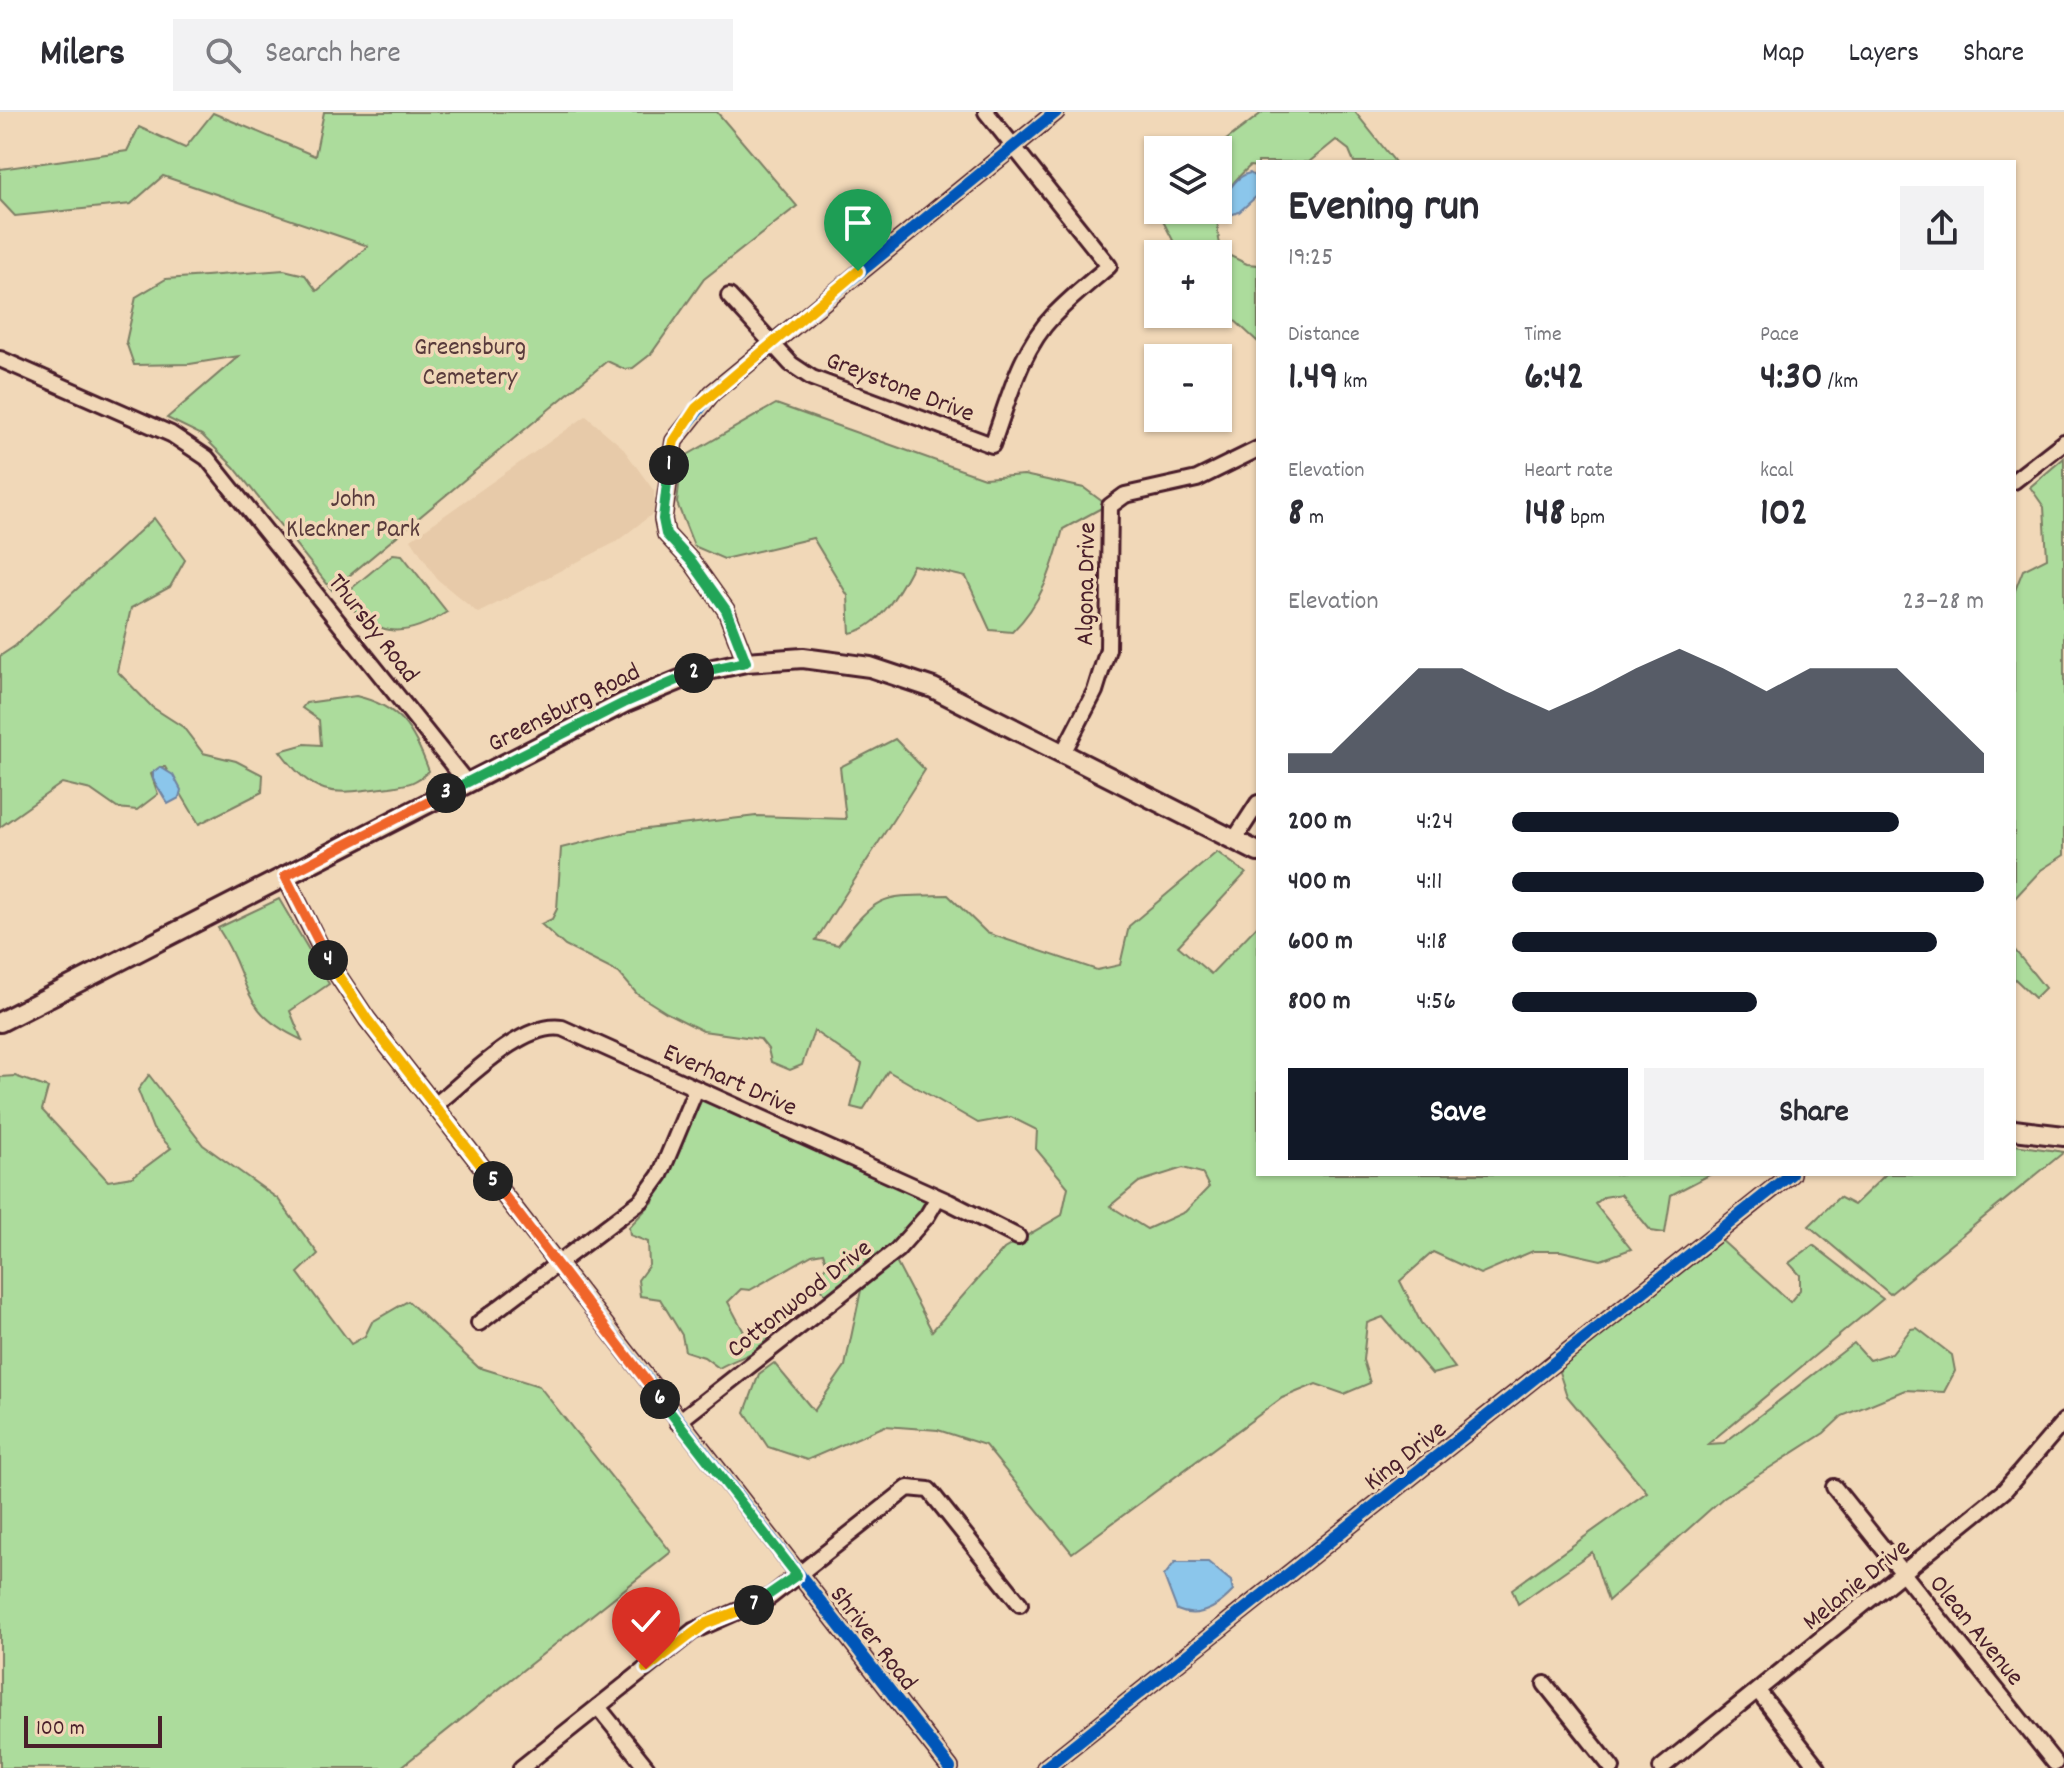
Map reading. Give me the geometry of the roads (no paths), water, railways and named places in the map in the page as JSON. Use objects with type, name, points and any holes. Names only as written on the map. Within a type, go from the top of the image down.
[{"type":"main road","name":"Greensburg Road","points":[[0,1022],[666,683],[746,662],[819,659],[885,671],[933,688],[1256,851]]},
{"type":"main road","points":[[2016,1130],[2064,1136]]},
{"type":"street","points":[[986,112],[1013,145]]},
{"type":"street","points":[[746,662],[726,610],[692,562],[666,534],[663,519],[666,478],[674,441],[696,408],[772,342],[1056,112]]},
{"type":"street","name":"Greystone Drive","points":[[729,296],[791,364],[812,378],[992,445],[1023,361],[1036,338],[1052,317],[1109,266],[1013,145]]},
{"type":"street","name":"Thursby Road","points":[[0,359],[171,434],[207,458],[467,783]]},
{"type":"street","points":[[2016,479],[2064,442]]},
{"type":"street","name":"Algona Drive","points":[[1063,753],[1095,691],[1108,649],[1108,523],[1112,504],[1125,495],[1197,479],[1256,450]]},
{"type":"street","points":[[1234,840],[1256,806]]},
{"type":"street","name":"Shriver Road","points":[[285,876],[335,972],[678,1422],[950,1768]]},
{"type":"street","name":"Everhart Drive","points":[[435,1105],[526,1034],[544,1027],[569,1031],[1018,1237]]},
{"type":"street","points":[[479,1323],[635,1206],[652,1188],[696,1089]]},
{"type":"street","name":"King Drive","points":[[1045,1768],[1788,1176]]},
{"type":"street","name":"Cottonwood Drive","points":[[678,1422],[897,1250],[927,1216],[937,1199]]},
{"type":"street","name":"Melanie Drive","points":[[1661,1768],[2004,1491],[2064,1421]]},
{"type":"street","points":[[521,1768],[693,1631],[755,1605],[908,1488],[923,1486],[934,1495],[1020,1604]]},
{"type":"street","name":"Olean Avenue","points":[[1834,1487],[2056,1762]]},
{"type":"street","points":[[1545,1684],[1612,1768]]},
{"type":"street","points":[[1758,1691],[1818,1768]]},
{"type":"street","points":[[598,1707],[647,1768]]},
{"type":"water","points":[[1250,173],[1256,178],[1256,197],[1232,214],[1232,185]]},
{"type":"water","points":[[160,767],[173,775],[181,790],[179,798],[168,804],[153,779],[153,772]]},
{"type":"water","points":[[1175,1562],[1208,1562],[1231,1581],[1233,1591],[1221,1602],[1200,1613],[1177,1610],[1164,1576]]},
{"type":"park label","name":"Greensburg Cemetery","points":[[470,360]]},
{"type":"park label","name":"John Kleckner Park","points":[[353,512]]}]
